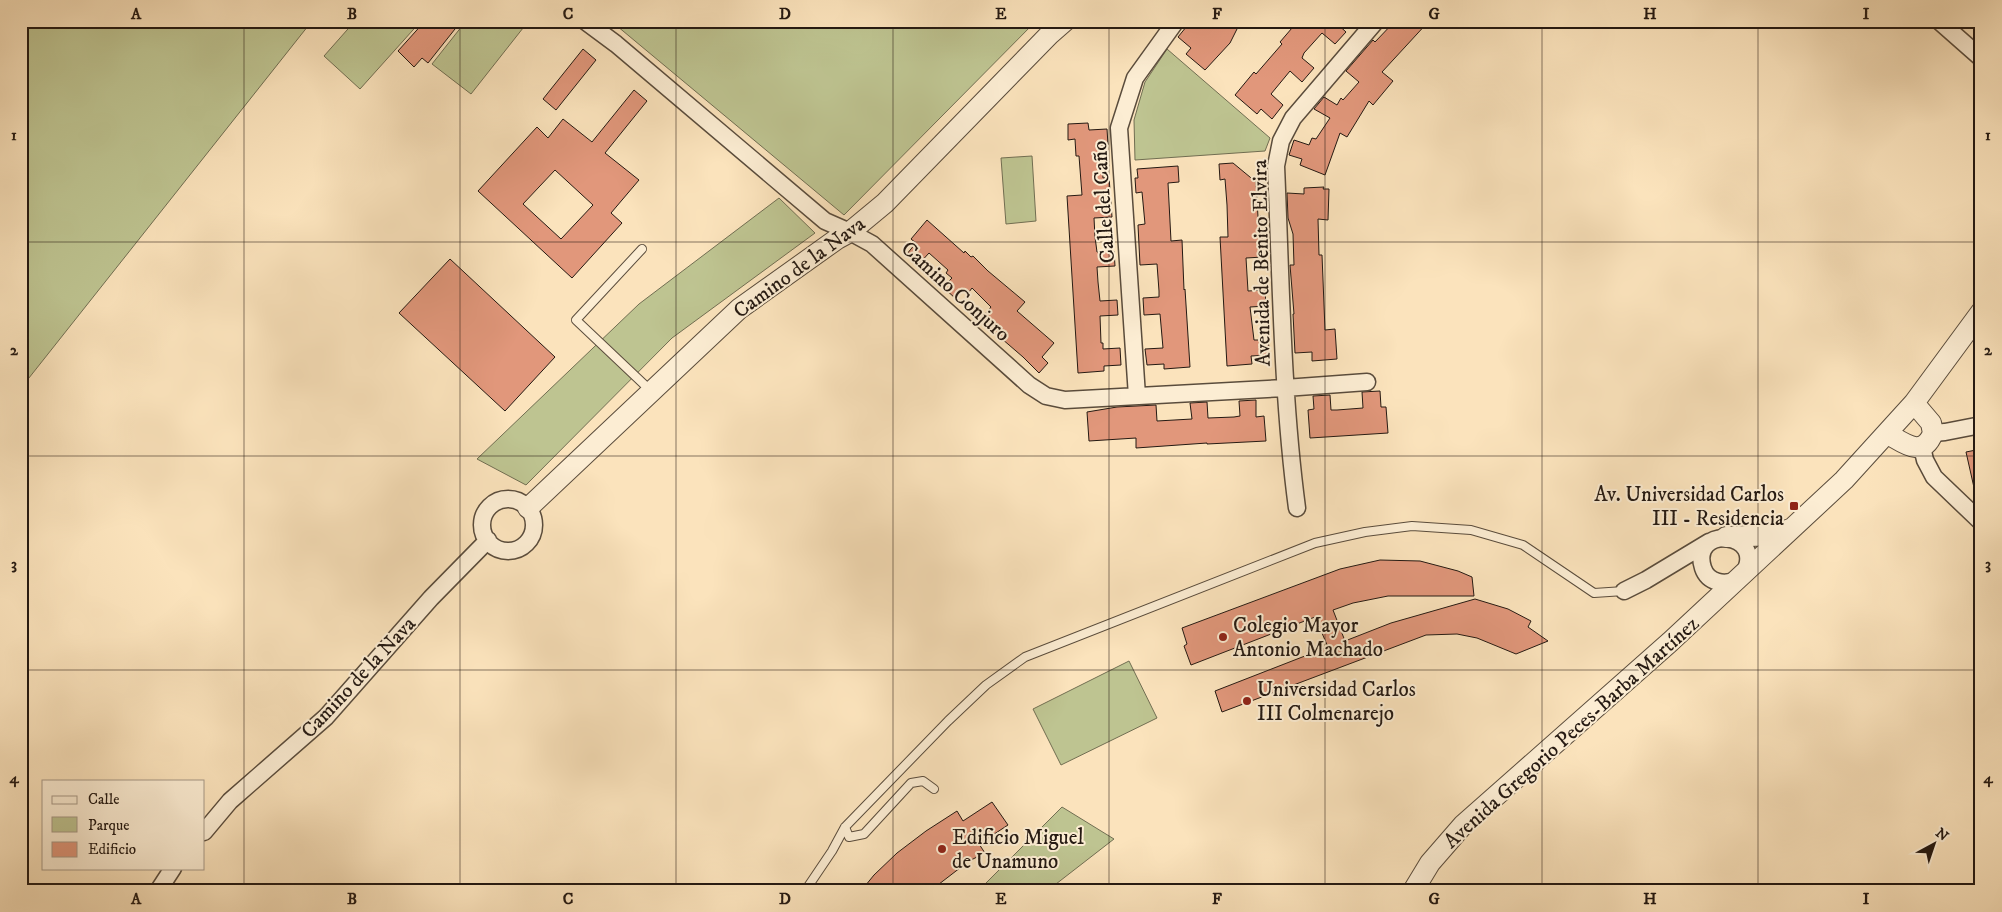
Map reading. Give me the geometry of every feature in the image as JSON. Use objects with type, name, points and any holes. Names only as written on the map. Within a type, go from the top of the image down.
[{"type":"street","name":"Camino Conjuro","points":[[585,21],[616,44],[825,221],[872,244],[1029,385],[1046,396],[1065,400],[1367,382]]},
{"type":"street","name":"Camino de la Nava","points":[[528,508],[740,309],[837,239],[850,232],[885,203],[1049,34],[1065,21]]},
{"type":"street","name":"Calle del Caño","points":[[1138,396],[1119,128],[1135,78],[1176,21]]},
{"type":"street","name":"Avenida de Benito Elvira","points":[[1297,508],[1285,388],[1276,166],[1281,141],[1293,118],[1376,21]]},
{"type":"street","points":[[1939,21],[1981,58]]},
{"type":"street","name":"Avenida Gregorio Peces-Barba Martínez","points":[[1413,891],[1430,864],[1462,825],[1664,647],[1844,480],[1888,434],[1914,403],[1981,312]]},
{"type":"street","points":[[1914,403],[1931,423],[1925,460],[1934,477],[1981,522]]},
{"type":"street","points":[[1888,434],[1912,447],[1945,432],[1981,425]]},
{"type":"street","points":[[511,499],[520,502],[528,508],[533,517],[534,527],[531,537],[525,545],[516,550],[505,550],[496,547],[488,540],[483,531],[483,521],[486,512],[493,504],[501,500],[511,499]]},
{"type":"street","points":[[1624,591],[1718,539],[1773,535],[1792,528]]},
{"type":"street","points":[[1667,567],[1692,568],[1708,576],[1725,583],[1740,577],[1748,563],[1745,548],[1734,538],[1718,539],[1702,552],[1701,559],[1708,576],[1715,590],[1713,602]]},
{"type":"street","name":"Camino de la Nava","points":[[205,831],[230,801],[326,717],[431,598],[488,540]]},
{"type":"street","points":[[158,891],[172,870]]},
{"type":"lane","points":[[642,249],[576,320],[651,391]]},
{"type":"lane","points":[[805,891],[845,828],[986,685],[1025,657],[1315,543],[1364,532],[1412,526],[1471,530],[1523,545],[1594,593],[1624,591]]},
{"type":"lane","points":[[845,828],[849,837],[864,834],[911,783],[923,780],[934,789]]},
{"type":"green space","points":[[21,21],[312,21],[21,388]]},
{"type":"green space","points":[[355,21],[421,21],[360,89],[324,56]]},
{"type":"green space","points":[[466,21],[526,21],[527,23],[471,94],[432,64]]},
{"type":"green space","points":[[611,21],[1036,21],[844,215]]},
{"type":"green space","points":[[1167,49],[1270,138],[1265,151],[1135,160],[1134,120],[1145,82]]},
{"type":"green space","points":[[1032,156],[1036,221],[1006,224],[1001,158]]},
{"type":"green space","points":[[779,198],[815,233],[672,338],[526,485],[477,459],[639,304]]},
{"type":"green space","points":[[1129,661],[1157,718],[1061,765],[1033,709]]},
{"type":"green space","points":[[1062,807],[1114,839],[1047,891],[978,891]]},
{"type":"building","points":[[425,21],[446,21],[455,29],[428,63],[422,58],[414,67],[398,51]]},
{"type":"building","points":[[1191,21],[1241,21],[1230,43],[1205,70],[1186,54],[1191,48],[1178,37]]},
{"type":"building","points":[[1298,21],[1334,21],[1346,32],[1335,44],[1322,33],[1304,53],[1302,58],[1314,68],[1302,82],[1290,71],[1271,94],[1283,105],[1272,119],[1261,109],[1257,114],[1235,95],[1254,72],[1256,74],[1282,44],[1280,42]]},
{"type":"building","points":[[1395,21],[1429,21],[1382,72],[1393,81],[1373,105],[1369,101],[1347,137],[1340,133],[1325,175],[1300,165],[1302,159],[1289,155],[1294,140],[1309,145],[1312,138],[1316,139],[1330,118],[1314,109],[1324,97],[1337,105],[1341,98],[1343,100],[1359,82],[1346,71],[1373,40],[1375,42]]},
{"type":"building","points":[[583,49],[596,60],[556,110],[543,99]]},
{"type":"building","points":[[634,90],[647,101],[605,153],[639,180],[611,213],[622,223],[572,278],[478,191],[537,127],[548,138],[563,119],[592,142]],"holes":[[[555,170],[593,205],[561,239],[523,204]]]},
{"type":"building","points":[[1088,123],[1089,130],[1107,129],[1108,145],[1101,146],[1103,178],[1109,177],[1112,217],[1094,218],[1095,237],[1097,252],[1114,251],[1115,266],[1097,267],[1100,301],[1117,300],[1118,315],[1100,316],[1101,343],[1103,343],[1103,349],[1120,348],[1121,365],[1104,366],[1104,371],[1078,373],[1067,196],[1082,195],[1079,156],[1076,156],[1075,139],[1068,140],[1068,124]]},
{"type":"building","points":[[1233,163],[1256,182],[1258,217],[1261,216],[1263,257],[1246,258],[1248,291],[1265,290],[1266,306],[1250,307],[1254,340],[1268,340],[1270,355],[1251,356],[1252,364],[1227,366],[1220,237],[1228,237],[1227,205],[1225,179],[1220,180],[1219,164]]},
{"type":"building","points":[[1178,166],[1179,182],[1168,183],[1171,241],[1182,240],[1190,367],[1164,369],[1164,364],[1147,365],[1145,349],[1163,348],[1160,314],[1144,315],[1143,298],[1159,297],[1159,291],[1157,264],[1140,265],[1138,225],[1145,224],[1142,192],[1136,193],[1135,178],[1138,178],[1137,169]]},
{"type":"building","points":[[1324,187],[1323,189],[1329,189],[1328,220],[1318,219],[1319,255],[1322,255],[1325,330],[1335,329],[1337,359],[1312,361],[1312,352],[1295,353],[1290,265],[1294,265],[1293,234],[1288,218],[1287,193],[1304,194],[1304,188]]},
{"type":"building","points":[[927,220],[964,253],[965,251],[971,257],[973,256],[1025,302],[1017,311],[1054,343],[1042,357],[1048,363],[1039,373],[980,320],[991,307],[972,288],[969,292],[965,288],[956,299],[943,287],[952,278],[946,273],[948,270],[929,253],[918,265],[906,255],[916,243],[911,239]]},
{"type":"building","points":[[450,259],[555,357],[505,411],[399,313]]},
{"type":"building","points":[[1380,391],[1381,407],[1386,407],[1388,433],[1310,438],[1308,410],[1314,409],[1313,396],[1330,395],[1331,410],[1337,410],[1363,408],[1362,392]]},
{"type":"building","points":[[1256,400],[1256,417],[1264,416],[1266,441],[1136,448],[1136,438],[1089,441],[1087,412],[1117,407],[1156,405],[1157,421],[1192,419],[1190,403],[1207,402],[1208,418],[1234,417],[1240,416],[1239,401]]},
{"type":"building","points":[[1981,449],[1981,492],[1975,492],[1966,452]]},
{"type":"building","name":"Colegio Mayor Antonio Machado","points":[[1380,560],[1420,561],[1458,571],[1472,577],[1474,596],[1388,596],[1353,603],[1333,610],[1345,641],[1391,623],[1475,599],[1508,609],[1531,621],[1528,627],[1548,641],[1516,654],[1477,638],[1457,634],[1426,635],[1222,712],[1215,691],[1328,647],[1315,617],[1191,665],[1184,646],[1187,644],[1182,628],[1340,569]]},
{"type":"building","name":"Edificio Miguel de Unamuno","points":[[992,802],[1008,825],[979,844],[985,853],[969,861],[930,891],[861,891],[874,875],[897,853],[926,831],[957,811],[963,821]]},
{"type":"place","name":"Av. Universidad Carlos III - Residencia","points":[[1794,506]]},
{"type":"place","name":"Colegio Mayor Antonio Machado","points":[[1223,637]]},
{"type":"place","name":"Universidad Carlos III Colmenarejo","points":[[1247,701]]},
{"type":"place","name":"Edificio Miguel de Unamuno","points":[[942,849]]}]
